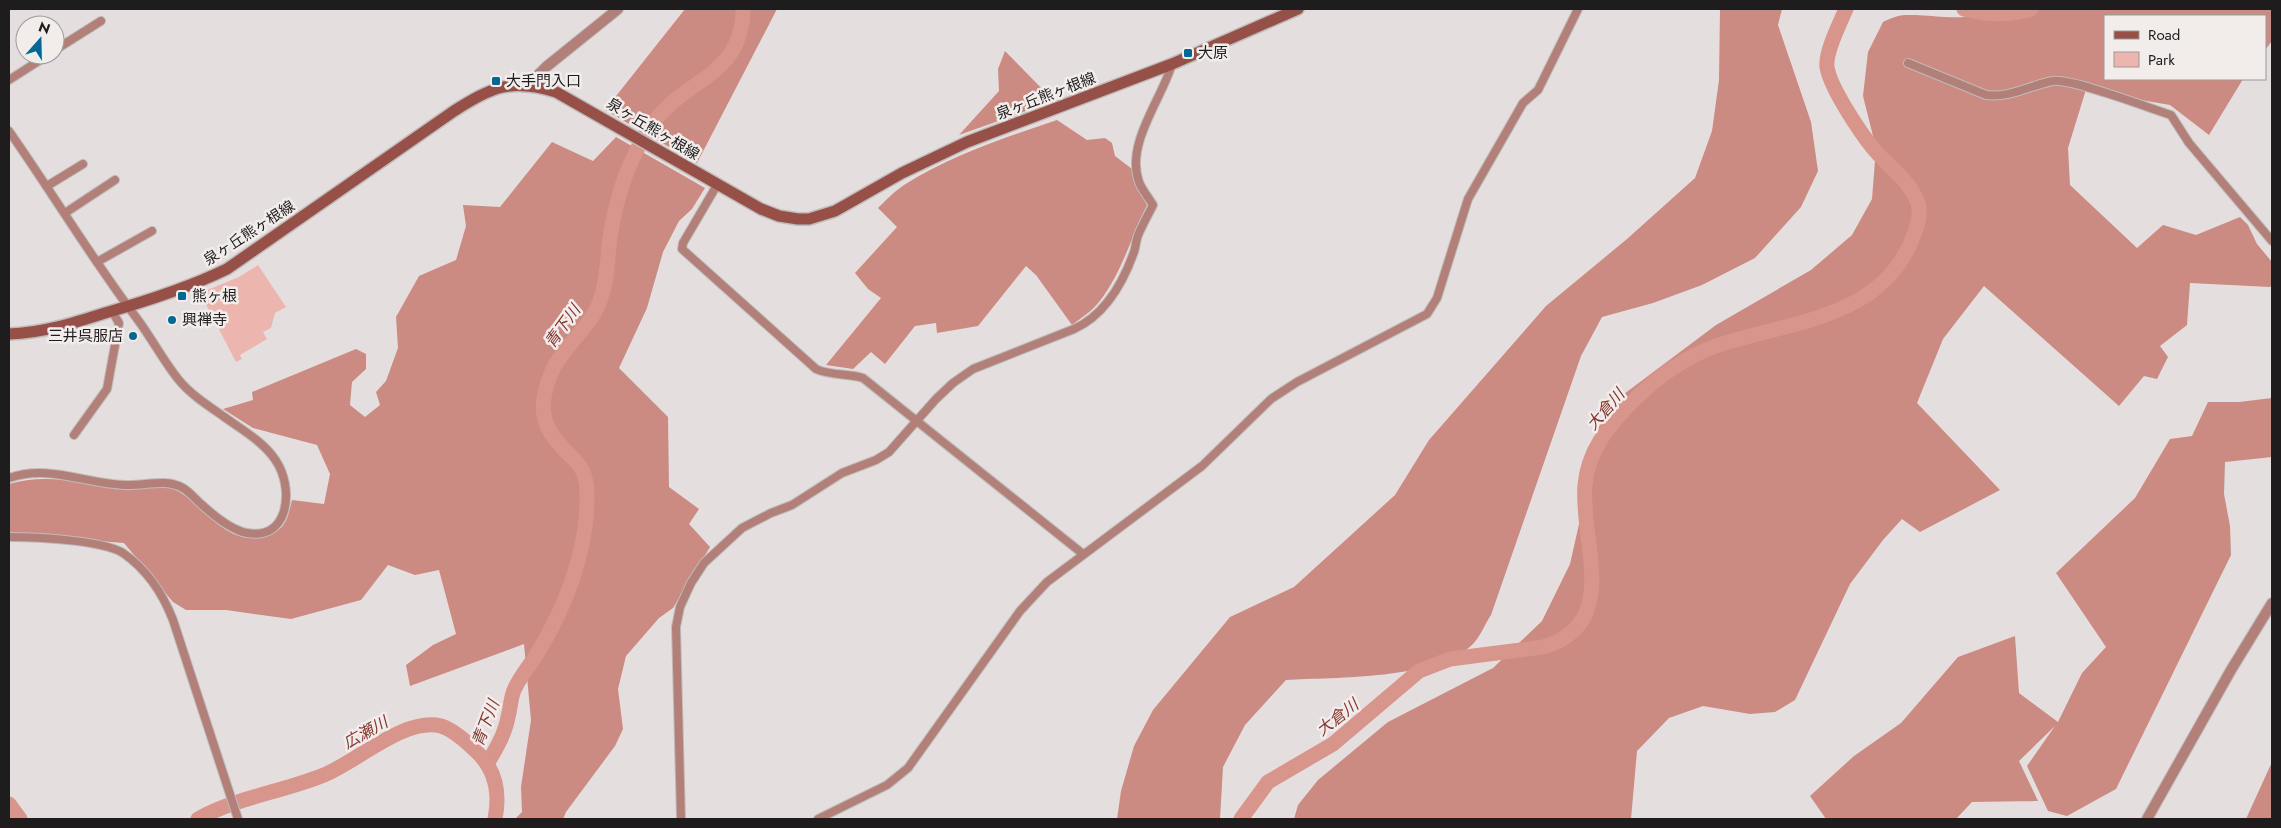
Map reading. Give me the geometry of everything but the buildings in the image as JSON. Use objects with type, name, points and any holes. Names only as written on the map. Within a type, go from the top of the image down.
[{"type":"main road","name":"泉ヶ丘熊ヶ根線","points":[[9,334],[60,327],[127,308],[203,280],[227,269],[475,98],[493,89],[514,85],[534,85],[556,92],[599,114],[717,185],[761,209],[779,216],[798,219],[820,216],[836,211],[902,173],[967,142],[1172,64],[1298,9]]},
{"type":"street","points":[[534,85],[538,75],[546,67],[618,9]]},
{"type":"street","points":[[818,819],[887,785],[908,768],[1020,611],[1047,582],[1202,466],[1270,399],[1297,382],[1427,314],[1437,298],[1468,199],[1523,103],[1538,90],[1578,9]]},
{"type":"street","points":[[65,44],[101,21]]},
{"type":"street","points":[[1908,63],[1986,95],[1999,96],[2054,81],[2080,86],[2171,115],[2189,143],[2272,241]]},
{"type":"street","points":[[681,819],[675,647],[680,607],[691,582],[704,563],[742,528],[771,513],[792,505],[842,473],[876,460],[889,452],[953,383],[973,368],[1090,322],[1107,303],[1121,282],[1134,252],[1138,234],[1153,206],[1139,182],[1136,164],[1138,146],[1172,64]]},
{"type":"street","points":[[9,80],[32,65]]},
{"type":"street","points":[[9,131],[127,308],[178,380],[201,401],[253,438],[279,465],[286,490],[286,503],[284,514],[278,525],[268,531],[246,533],[232,527],[201,505],[185,489],[174,484],[125,485],[48,473],[20,475],[9,478]]},
{"type":"street","points":[[47,186],[83,164]]},
{"type":"street","points":[[65,213],[115,180]]},
{"type":"street","points":[[717,185],[683,243],[682,249],[816,369],[824,373],[863,378],[1083,554]]},
{"type":"street","points":[[97,262],[152,231]]},
{"type":"street","points":[[74,435],[107,388],[119,323],[112,311]]},
{"type":"street","points":[[9,536],[96,545],[121,552],[139,567],[167,604],[237,817]]},
{"type":"street","points":[[2147,819],[2272,603]]},
{"type":"green space","points":[[258,265],[286,307],[275,313],[271,328],[263,332],[267,339],[240,355],[242,359],[236,362],[200,293],[239,277]]},
{"type":"shaded area","points":[[685,9],[777,9],[697,163],[605,110]]},
{"type":"shaded area","points":[[1720,9],[1782,9],[1778,25],[1811,122],[1818,171],[1801,207],[1755,258],[1702,285],[1653,303],[1602,317],[1581,356],[1491,615],[1473,644],[1457,656],[1411,670],[1357,677],[1286,680],[1245,725],[1223,767],[1220,819],[1117,819],[1121,791],[1134,746],[1153,710],[1230,617],[1294,587],[1395,495],[1429,440],[1546,306],[1627,239],[1695,178],[1712,131],[1719,80]]},
{"type":"shaded area","points":[[1996,9],[2272,9],[2272,41],[2266,49],[2266,15],[2104,15],[2104,80],[2242,80],[2209,135],[2170,105],[2141,100],[2088,83],[2068,148],[2070,185],[2137,248],[2163,225],[2196,235],[2240,217],[2248,225],[2257,244],[2272,262],[2272,285],[2270,287],[2190,283],[2187,325],[2160,346],[2168,357],[2157,379],[2144,376],[2119,406],[1984,286],[1943,339],[1917,403],[2000,490],[1920,532],[1902,519],[1883,540],[1850,584],[1795,700],[1775,712],[1750,714],[1703,706],[1669,718],[1637,751],[1631,819],[1294,819],[1298,805],[1318,780],[1388,722],[1493,668],[1542,621],[1570,564],[1582,511],[1586,470],[1598,428],[1624,394],[1716,325],[1811,270],[1852,235],[1872,199],[1876,148],[1863,96],[1868,52],[1883,22],[1902,15],[1961,17],[1983,14]]},
{"type":"shaded area","points":[[1005,51],[1054,101],[959,135],[999,91],[998,69]]},
{"type":"shaded area","points":[[1057,120],[1087,140],[1105,138],[1112,143],[1115,156],[1132,169],[1135,183],[1147,205],[1114,279],[1096,305],[1072,325],[1036,275],[1026,266],[978,326],[937,333],[936,323],[915,326],[885,364],[871,352],[853,369],[826,365],[881,298],[868,289],[855,273],[897,227],[878,208],[904,185],[922,174],[960,156]]},
{"type":"shaded area","points":[[616,137],[705,188],[692,209],[679,221],[663,252],[647,308],[619,368],[668,417],[669,487],[699,509],[689,524],[710,547],[673,608],[659,618],[626,656],[618,689],[623,729],[615,746],[566,812],[563,819],[515,819],[522,812],[521,787],[531,720],[524,644],[410,686],[406,665],[433,645],[456,634],[439,570],[415,575],[388,565],[361,600],[291,619],[226,610],[186,610],[173,602],[124,543],[9,534],[9,484],[25,480],[55,479],[117,487],[157,486],[171,488],[183,494],[225,529],[237,535],[250,538],[265,536],[277,531],[287,519],[292,500],[324,504],[330,474],[317,445],[253,428],[223,409],[253,400],[252,392],[356,349],[366,354],[366,369],[352,382],[350,405],[365,417],[380,405],[376,392],[386,381],[398,348],[396,317],[419,276],[456,260],[466,226],[463,205],[500,207],[552,142],[593,161]]},
{"type":"shaded area","points":[[2272,398],[2272,457],[2225,462],[2224,494],[2230,526],[2231,555],[2116,789],[2067,816],[2048,811],[2027,766],[2055,726],[2019,761],[2038,801],[1972,802],[1956,819],[1826,819],[1810,796],[1854,756],[1901,723],[1958,657],[2015,636],[2019,693],[2058,722],[2082,673],[2106,647],[2056,573],[2135,498],[2170,439],[2192,436],[2208,402],[2239,402]]},
{"type":"shaded area","points":[[2272,762],[2272,819],[2246,819]]},
{"type":"waterway","name":"青下川","points":[[487,764],[505,729],[515,688],[548,635],[565,599],[583,541],[587,502],[586,480],[579,465],[563,449],[548,428],[543,410],[548,382],[557,362],[590,320],[600,301],[605,285],[610,237],[620,191],[631,162],[645,135],[667,107],[723,63],[733,49],[740,32],[743,9]]},
{"type":"waterway","name":"大倉川","points":[[1241,819],[1268,782],[1333,744],[1419,671],[1450,659],[1543,647],[1567,636],[1582,620],[1590,601],[1592,579],[1585,508],[1587,473],[1595,450],[1615,420],[1650,385],[1693,356],[1716,346],[1805,322],[1834,312],[1860,299],[1883,282],[1902,259],[1917,226],[1918,203],[1911,189],[1879,155],[1857,126],[1829,76],[1827,67],[1828,54],[1846,9]]},
{"type":"waterway","name":"大倉川","points":[[1964,9],[1998,14],[2031,9]]},
{"type":"waterway","name":"広瀬川","points":[[198,819],[229,805],[324,775],[397,734],[427,725],[441,726],[451,730],[484,760],[493,775],[497,792],[495,819]]},
{"type":"waterway","name":"広瀬川","points":[[9,804],[20,819]]},
{"type":"place","name":"大原","points":[[1188,53]]},
{"type":"place","name":"大手門入口","points":[[496,81]]},
{"type":"place","name":"熊ヶ根","points":[[182,296]]},
{"type":"place","name":"興禅寺","points":[[172,320]]},
{"type":"place","name":"三井呉服店","points":[[133,336]]}]
